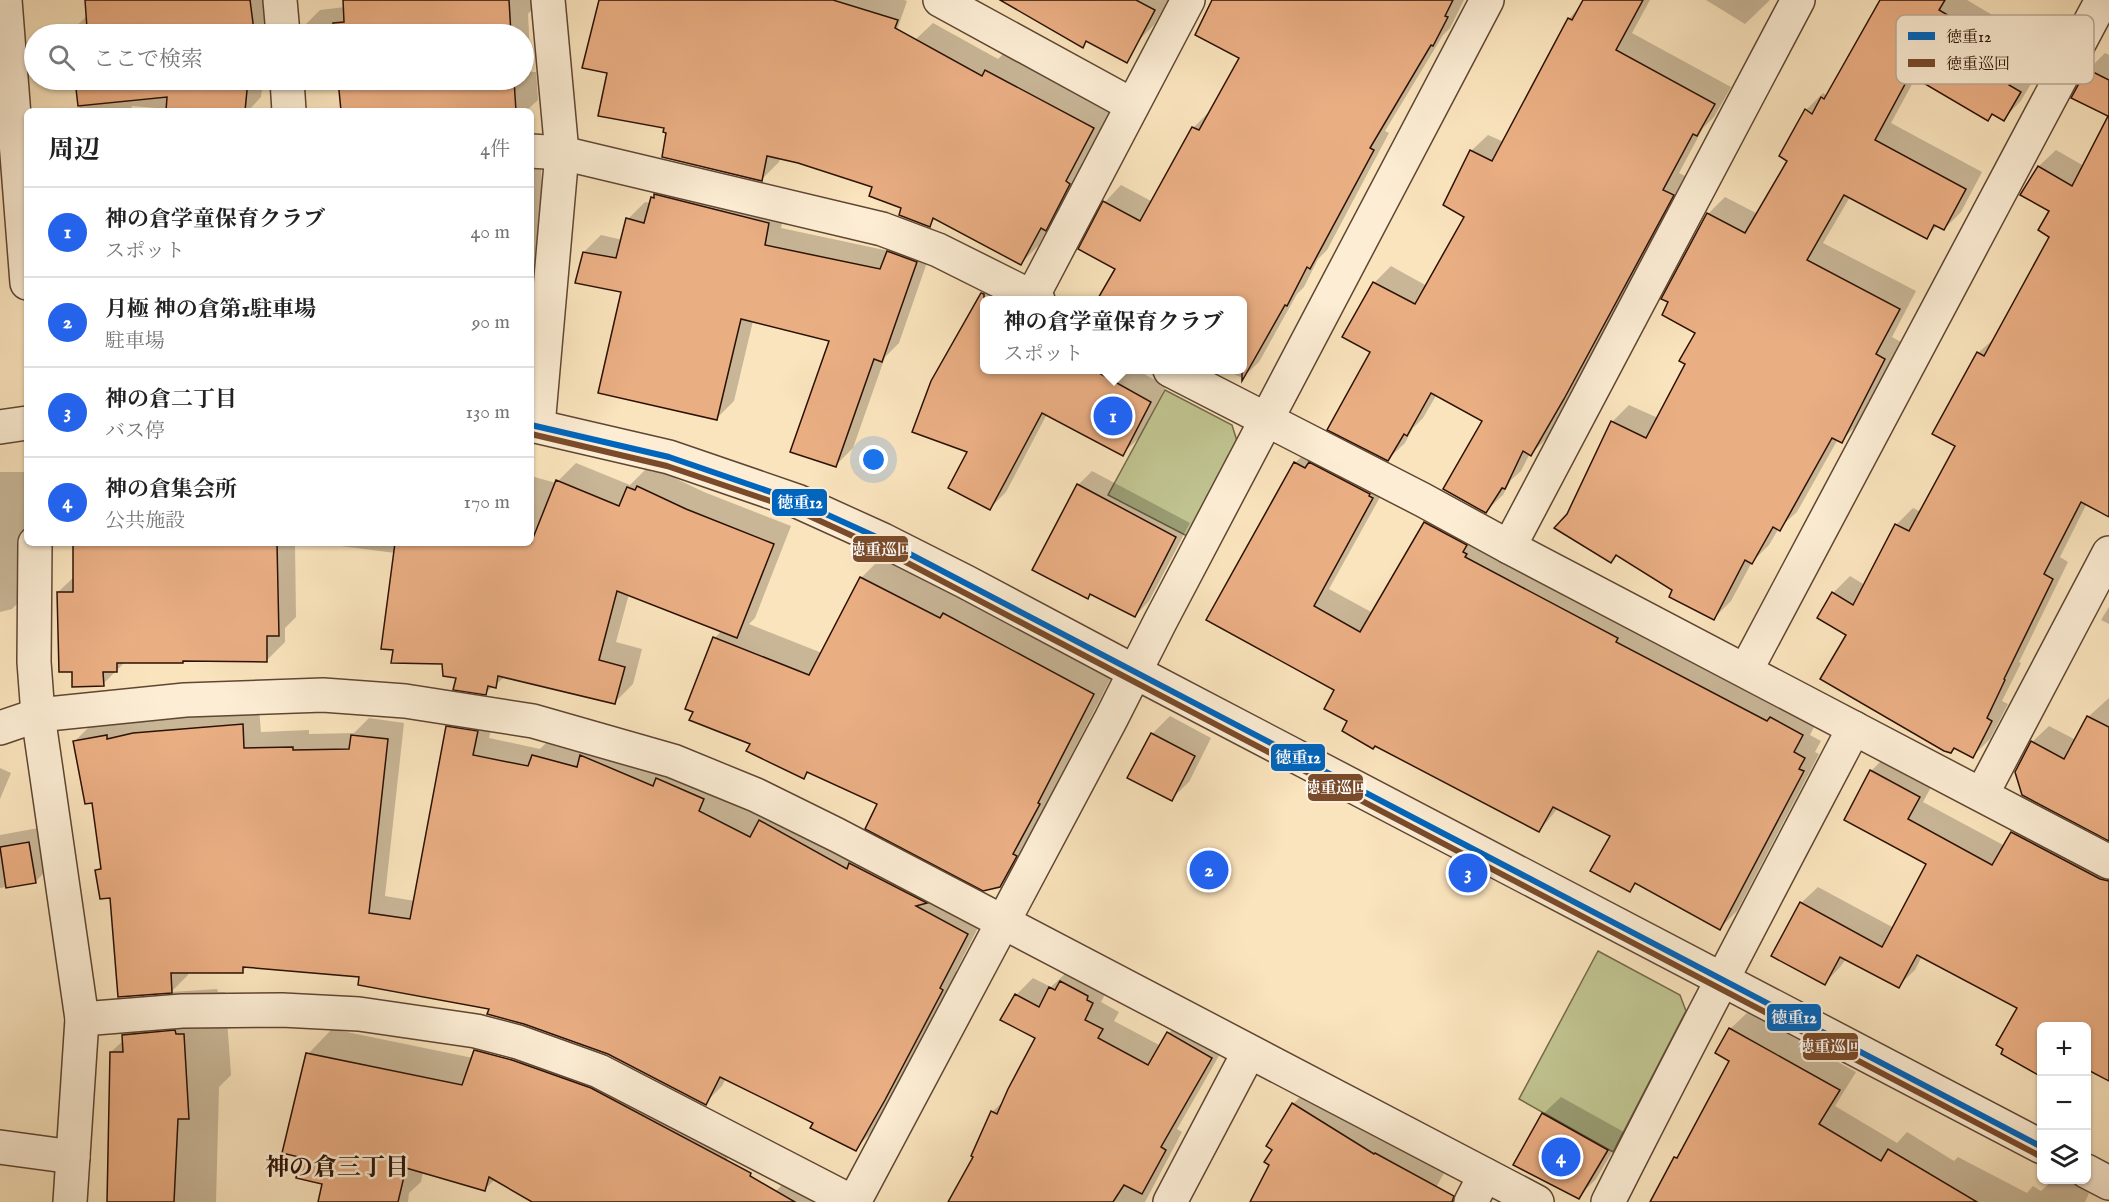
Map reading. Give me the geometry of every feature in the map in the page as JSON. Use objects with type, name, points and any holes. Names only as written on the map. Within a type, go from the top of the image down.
[{"type":"street","points":[[5,0],[20,126],[24,216]]},
{"type":"street","points":[[280,0],[282,24]]},
{"type":"street","points":[[548,0],[546,152],[534,425],[669,457],[797,501],[904,550],[2037,1145]]},
{"type":"street","points":[[940,0],[1132,105]]},
{"type":"street","points":[[1036,296],[1132,105],[1188,0]]},
{"type":"street","points":[[82,1019],[182,1011],[282,1010],[359,1014],[476,1031],[518,1042],[599,1071],[853,1202],[1135,672],[1487,0]]},
{"type":"street","points":[[1509,547],[1798,0]]},
{"type":"street","points":[[2094,15],[2102,0]]},
{"type":"street","points":[[1746,670],[2057,84]]},
{"type":"street","points":[[288,90],[289,108]]},
{"type":"street","points":[[546,152],[882,229],[938,250],[1029,296]]},
{"type":"street","points":[[1179,374],[2109,862]]},
{"type":"street","points":[[0,427],[24,423]]},
{"type":"street","points":[[35,546],[34,662],[38,715],[82,1019],[70,1202]]},
{"type":"street","points":[[1982,795],[2109,553]]},
{"type":"street","points":[[0,728],[38,715],[185,700],[323,695],[405,701],[533,721],[673,761],[746,791],[837,835],[1249,1052],[1478,1189],[1537,1202]]},
{"type":"street","points":[[1608,1202],[1854,728]]},
{"type":"street","points":[[1170,1202],[1249,1052]]},
{"type":"street","points":[[0,1147],[73,1157]]},
{"type":"street","points":[[2091,1174],[2109,1183]]},
{"type":"green space","points":[[1165,390],[1232,425],[1237,441],[1187,536],[1108,495]]},
{"type":"green space","points":[[1598,951],[1680,995],[1686,1011],[1613,1152],[1519,1099]]},
{"type":"building","points":[[85,0],[250,0],[253,23],[253,24],[87,24]]},
{"type":"building","points":[[343,0],[509,0],[510,24],[333,24],[344,22]]},
{"type":"building","points":[[599,0],[833,0],[898,20],[895,28],[982,76],[985,70],[1094,128],[1066,181],[1070,184],[1046,231],[1041,228],[1021,265],[933,218],[930,227],[899,215],[901,208],[869,196],[872,187],[798,163],[767,156],[762,181],[662,157],[666,133],[663,132],[664,128],[598,116],[607,73],[582,68]]},
{"type":"building","points":[[1000,0],[1136,0],[1155,10],[1127,63],[1086,41],[1083,48]]},
{"type":"building","points":[[1212,0],[1453,0],[1445,16],[1448,17],[1433,46],[1431,45],[1370,148],[1374,150],[1310,269],[1307,267],[1287,306],[1285,305],[1247,372],[1247,296],[1099,296],[1115,269],[1078,249],[1103,201],[1140,221],[1192,127],[1199,130],[1239,58],[1195,35]]},
{"type":"building","points":[[1583,0],[1643,0],[1616,50],[1715,104],[1697,136],[1693,134],[1663,190],[1674,195],[1564,399],[1531,456],[1523,451],[1505,489],[1502,488],[1486,513],[1443,489],[1482,421],[1431,393],[1407,436],[1404,434],[1388,461],[1327,430],[1370,352],[1342,337],[1373,282],[1415,304],[1464,217],[1443,205],[1470,150],[1492,161],[1568,18],[1572,20]]},
{"type":"building","points":[[1880,0],[1945,0],[1939,10],[1947,15],[1896,15],[1896,84],[1905,84],[1875,140],[1966,189],[1944,230],[1934,225],[1927,239],[1844,195],[1807,260],[1900,309],[1876,354],[1885,359],[1842,443],[1832,438],[1780,531],[1773,527],[1752,564],[1745,560],[1714,620],[1669,597],[1672,590],[1616,555],[1611,563],[1554,528],[1567,514],[1611,421],[1646,438],[1685,364],[1679,361],[1695,333],[1662,315],[1668,302],[1661,299],[1707,213],[1745,233],[1787,161],[1779,156],[1805,109],[1812,114],[1821,97],[1824,99]]},
{"type":"building","points":[[2094,72],[2109,80],[2109,517],[2081,502],[2044,574],[2053,579],[2004,679],[1987,718],[1992,721],[1973,758],[1954,748],[1951,753],[1944,751],[1820,679],[1846,635],[1817,618],[1832,592],[1853,605],[1895,524],[1909,531],[1955,446],[1932,434],[1977,352],[1984,356],[2049,237],[2038,230],[2049,211],[2020,195],[2038,166],[2072,186],[2108,116],[2071,98],[2079,84],[2094,84]]},
{"type":"building","points":[[1925,84],[2010,84],[2021,92],[2004,121],[1992,114],[1988,121]]},
{"type":"building","points":[[76,90],[247,90],[245,108],[166,108],[167,97],[78,106]]},
{"type":"building","points":[[339,90],[515,90],[516,108],[341,108]]},
{"type":"building","points":[[654,194],[769,223],[765,245],[880,269],[887,251],[917,262],[882,362],[874,359],[836,467],[790,452],[829,341],[741,319],[717,420],[598,393],[621,292],[575,283],[583,252],[616,258],[626,218],[644,223],[651,197],[654,198]]},
{"type":"building","points":[[981,293],[984,296],[980,296],[980,374],[1101,374],[1151,402],[1123,456],[1042,413],[990,510],[948,488],[967,452],[912,432],[931,381]]},
{"type":"building","points":[[1294,462],[1305,468],[1309,462],[1370,494],[1369,496],[1373,498],[1314,606],[1360,632],[1424,522],[1467,545],[1463,552],[1467,554],[1465,557],[1618,638],[1616,642],[1767,721],[1770,717],[1803,735],[1794,752],[1805,758],[1799,769],[1804,771],[1720,930],[1635,883],[1630,892],[1590,871],[1610,836],[1553,807],[1539,832],[1375,746],[1373,749],[1342,731],[1347,721],[1324,709],[1334,690],[1206,620]]},
{"type":"building","points":[[556,480],[619,506],[627,487],[635,490],[637,486],[686,509],[774,544],[737,638],[617,591],[599,660],[625,667],[615,704],[498,676],[496,688],[488,686],[486,695],[453,690],[456,678],[443,676],[442,664],[391,663],[393,650],[381,649],[395,546],[534,546],[534,535]]},
{"type":"building","points":[[1077,484],[1176,537],[1135,617],[1090,594],[1088,599],[1032,570]]},
{"type":"building","points":[[73,546],[277,546],[279,636],[267,636],[267,662],[117,663],[117,672],[103,672],[104,686],[72,687],[72,672],[59,672],[57,592],[73,592]]},
{"type":"building","points":[[860,577],[940,618],[943,613],[1094,694],[1013,854],[1017,856],[1000,887],[983,891],[865,829],[877,804],[807,772],[804,779],[746,751],[750,744],[689,720],[693,712],[685,709],[713,637],[809,675]]},
{"type":"building","points":[[2087,716],[2109,727],[2109,841],[2022,795],[2015,772],[2031,741],[2064,759]]},
{"type":"building","points":[[243,724],[244,748],[349,749],[351,735],[388,739],[369,913],[410,919],[446,726],[478,731],[473,755],[528,766],[532,755],[577,767],[580,755],[653,786],[656,778],[704,799],[699,811],[750,837],[759,820],[847,869],[849,863],[927,903],[916,906],[968,934],[940,988],[943,990],[856,1151],[810,1128],[813,1123],[720,1077],[706,1105],[608,1054],[524,1024],[487,1014],[489,1009],[358,985],[359,977],[243,967],[243,973],[171,973],[172,993],[118,997],[110,898],[100,899],[95,870],[101,869],[92,803],[85,804],[73,741],[107,735],[107,739],[133,733]]},
{"type":"building","points":[[1151,733],[1195,756],[1172,801],[1127,778]]},
{"type":"building","points":[[1870,770],[1920,797],[1908,819],[1992,865],[2011,832],[2100,879],[2109,881],[2109,1081],[2091,1072],[2091,1022],[2037,1022],[2037,1074],[2001,1054],[2003,1049],[1996,1045],[2017,1008],[1917,955],[1899,988],[1840,957],[1825,985],[1771,956],[1800,902],[1882,947],[1926,864],[1844,820]]},
{"type":"building","points":[[29,842],[36,883],[6,888],[0,847]]},
{"type":"building","points":[[1060,981],[1088,996],[1087,1000],[1093,1003],[1085,1020],[1103,1029],[1098,1038],[1148,1065],[1167,1032],[1212,1058],[1161,1147],[1166,1150],[1142,1194],[1124,1185],[1113,1202],[948,1202],[973,1157],[971,1156],[991,1111],[997,1114],[1035,1038],[1000,1020],[1015,994],[1039,1007],[1049,987],[1055,990]]},
{"type":"building","points":[[1729,1028],[1840,1090],[1819,1124],[1881,1161],[1888,1149],[1977,1202],[1650,1202],[1674,1157],[1677,1158],[1729,1061],[1715,1053]]},
{"type":"building","points":[[175,1030],[176,1034],[184,1034],[189,1119],[178,1119],[174,1202],[107,1202],[110,1052],[123,1052],[122,1035]]},
{"type":"building","points":[[474,1050],[512,1060],[591,1088],[751,1173],[750,1176],[795,1202],[532,1202],[489,1177],[485,1191],[406,1168],[398,1202],[318,1202],[322,1184],[296,1178],[299,1157],[282,1153],[306,1053],[462,1085]]},
{"type":"building","points":[[1292,1103],[1374,1154],[1454,1196],[1452,1202],[1250,1202],[1269,1165],[1264,1162],[1272,1150],[1266,1146]]},
{"type":"building","points":[[1542,1113],[1608,1150],[1579,1199],[1513,1165]]},
{"type":"transit line","name":"徳重12","points":[[534,426],[669,457],[797,501],[883,540],[2037,1144]]},
{"type":"transit line","name":"徳重巡回","points":[[534,435],[667,466],[794,509],[879,548],[2037,1154]]},
{"type":"place","name":"神の倉学童保育クラブ","points":[[1113,416]]},
{"type":"place","name":"月極 神の倉第1駐車場","points":[[1209,870]]},
{"type":"place","name":"神の倉二丁目","points":[[1468,873]]},
{"type":"place","name":"神の倉集会所","points":[[1561,1157]]},
{"type":"district","name":"神の倉三丁目","points":[[337,1167]]}]
